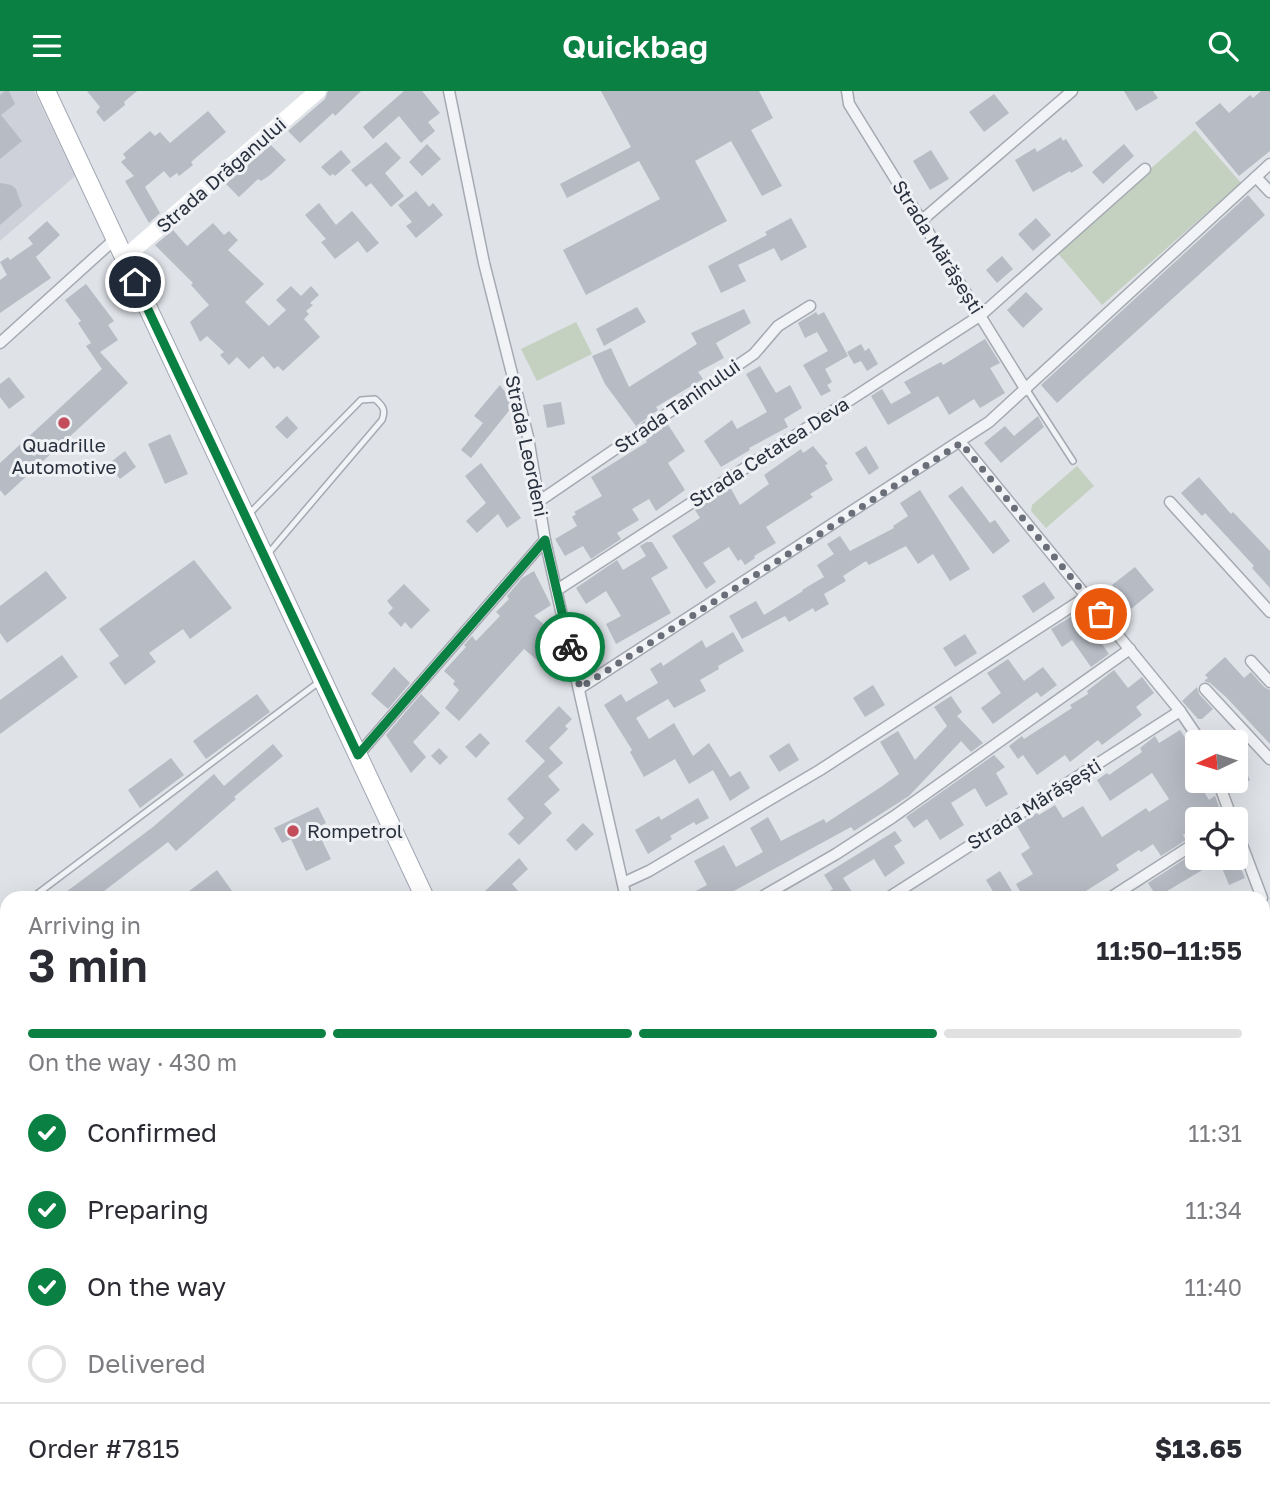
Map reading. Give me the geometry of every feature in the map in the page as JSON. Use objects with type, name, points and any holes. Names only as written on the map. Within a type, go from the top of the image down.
[{"type":"main road","points":[[46,91],[422,891]]},
{"type":"street","name":"Strada Drăganului","points":[[124,258],[318,91]]},
{"type":"street","name":"Strada Leordeni","points":[[449,91],[484,263],[528,437],[545,540],[625,891]]},
{"type":"street","name":"Strada Mărășești","points":[[846,91],[849,104],[1026,390]]},
{"type":"street","points":[[921,221],[1072,91]]},
{"type":"street","points":[[580,688],[961,443],[989,422],[1270,164]]},
{"type":"street","name":"Strada Cetatea Deva","points":[[557,590],[981,315],[1145,170]]},
{"type":"street","points":[[1256,177],[1270,192]]},
{"type":"street","points":[[0,343],[115,239]]},
{"type":"street","name":"Strada Taninului","points":[[538,502],[754,353],[778,326],[810,306]]},
{"type":"street","points":[[961,443],[1193,730]]},
{"type":"street","points":[[1170,502],[1270,613]]},
{"type":"street","points":[[358,755],[545,540]]},
{"type":"street","points":[[623,883],[649,871],[820,771],[1087,597]]},
{"type":"street","points":[[772,891],[836,855],[893,817],[1130,649]]},
{"type":"street","points":[[1251,661],[1270,682]]},
{"type":"street","points":[[1205,689],[1270,759]]},
{"type":"street","name":"Strada Mărășești","points":[[899,891],[1180,711]]},
{"type":"street","points":[[1121,891],[1185,850]]},
{"type":"street","points":[[1248,864],[1258,891]]},
{"type":"lane","points":[[1026,390],[1073,461]]},
{"type":"lane","points":[[246,517],[361,400],[375,399],[383,407],[385,413],[382,420],[265,557]]},
{"type":"lane","points":[[41,891],[322,680]]},
{"type":"shaded area","points":[[0,91],[34,91],[75,176],[0,241]]},
{"type":"green space","points":[[1195,130],[1241,183],[1102,305],[1056,251]]},
{"type":"green space","points":[[576,322],[592,354],[537,381],[521,349]]},
{"type":"green space","points":[[1077,466],[1094,486],[1046,528],[1031,511],[1032,505]]},
{"type":"building","points":[[9,91],[15,104],[1,115],[22,141],[0,159],[0,95]]},
{"type":"building","points":[[87,91],[137,91],[104,122],[96,112],[100,107]]},
{"type":"building","points":[[328,91],[361,91],[335,116],[333,113],[300,143],[288,131],[325,99]]},
{"type":"building","points":[[404,91],[422,91],[440,113],[428,122],[435,131],[421,143],[399,116],[373,139],[363,127]]},
{"type":"building","points":[[601,91],[759,91],[773,118],[751,130],[782,186],[762,196],[731,141],[695,161],[727,221],[586,295],[563,250],[660,199],[639,161],[567,198],[560,184],[631,147]]},
{"type":"building","points":[[1124,91],[1153,91],[1158,98],[1136,111]]},
{"type":"building","points":[[1261,91],[1270,91],[1270,151],[1239,176],[1195,123],[1220,103],[1229,113],[1250,95],[1253,98]]},
{"type":"building","points":[[994,94],[1009,113],[984,132],[969,112]]},
{"type":"building","points":[[208,111],[226,132],[179,176],[177,173],[170,178],[164,171],[145,187],[160,213],[149,223],[125,181],[134,176],[121,162],[126,158],[123,154],[150,131],[155,136],[160,132],[170,143]]},
{"type":"building","points":[[1061,137],[1063,141],[1066,139],[1083,166],[1033,192],[1015,160],[1035,148],[1037,152]]},
{"type":"building","points":[[386,142],[401,158],[385,173],[404,196],[391,207],[371,183],[366,187],[351,170]]},
{"type":"building","points":[[427,144],[441,159],[422,176],[409,162]]},
{"type":"building","points":[[1124,144],[1134,156],[1103,184],[1092,172]]},
{"type":"building","points":[[271,145],[286,160],[270,175],[261,181],[258,179],[239,197],[226,184]]},
{"type":"building","points":[[341,150],[351,162],[335,176],[330,176],[321,167]]},
{"type":"building","points":[[931,150],[949,179],[930,190],[913,161]]},
{"type":"building","points":[[0,183],[16,189],[22,206],[0,225]]},
{"type":"building","points":[[416,191],[429,207],[433,203],[443,215],[416,238],[406,226],[412,222],[398,205]]},
{"type":"building","points":[[1248,195],[1265,215],[1057,403],[1041,385]]},
{"type":"building","points":[[319,203],[336,225],[352,211],[379,243],[367,253],[358,241],[335,259],[321,242],[326,239],[305,215]]},
{"type":"building","points":[[791,218],[807,247],[781,261],[774,248],[738,265],[746,281],[721,293],[708,266],[767,235],[765,232]]},
{"type":"building","points":[[1036,218],[1051,235],[1033,251],[1018,234]]},
{"type":"building","points":[[47,221],[60,235],[36,257],[51,278],[0,313],[0,280],[7,275],[0,262],[8,257],[10,260],[33,244],[28,238]]},
{"type":"building","points":[[213,223],[224,235],[229,231],[238,240],[228,250],[264,284],[245,302],[269,326],[286,310],[276,300],[291,286],[301,296],[311,286],[319,295],[310,303],[313,305],[306,311],[309,314],[304,319],[320,337],[283,371],[278,366],[274,369],[263,356],[249,369],[237,357],[229,365],[220,355],[224,352],[207,336],[200,342],[190,322],[209,305],[191,285],[193,283],[155,245],[173,230],[187,246]]},
{"type":"building","points":[[1002,256],[1013,269],[997,283],[986,270]]},
{"type":"building","name":"Quadrille Automotive","points":[[86,284],[114,321],[108,325],[118,340],[100,352],[128,383],[5,496],[0,490],[0,463],[102,369],[86,346],[91,343],[78,323],[81,321],[65,300]]},
{"type":"building","points":[[1026,292],[1043,309],[1023,328],[1007,310]]},
{"type":"building","points":[[637,307],[646,322],[604,346],[596,329]]},
{"type":"building","points":[[744,309],[751,323],[716,343],[724,358],[698,372],[703,379],[656,407],[658,410],[636,426],[605,384],[592,356],[611,348],[629,387],[697,344],[691,333]]},
{"type":"building","points":[[816,312],[818,315],[824,312],[848,356],[825,369],[832,382],[827,385],[831,391],[821,396],[803,365],[828,351],[817,332],[805,338],[798,323]]},
{"type":"building","points":[[985,339],[1000,363],[990,368],[1005,393],[980,408],[974,399],[949,415],[938,396],[888,425],[871,396],[882,389],[891,404],[911,393],[904,382],[941,362],[943,365]]},
{"type":"building","points":[[861,344],[865,351],[869,348],[878,364],[867,371],[861,361],[854,364],[847,352]]},
{"type":"building","points":[[760,366],[776,393],[790,385],[802,408],[784,419],[788,427],[721,467],[704,441],[732,420],[737,429],[767,412],[746,374]]},
{"type":"building","points":[[9,377],[25,397],[9,409],[0,397],[0,384]]},
{"type":"building","points":[[500,385],[511,400],[512,407],[471,458],[461,450],[483,423],[474,416]]},
{"type":"building","points":[[561,402],[565,424],[547,428],[543,405]]},
{"type":"building","points":[[287,416],[298,428],[287,439],[275,427]]},
{"type":"building","points":[[1038,416],[1044,427],[1001,463],[984,443],[1005,426],[1014,436]]},
{"type":"building","points":[[667,423],[685,451],[668,463],[685,490],[656,511],[649,499],[632,509],[639,520],[617,533],[621,539],[591,559],[583,546],[565,556],[555,539],[577,526],[572,517],[576,514],[574,512],[602,496],[591,477],[647,442],[645,438]]},
{"type":"building","points":[[170,434],[188,474],[165,484],[148,444]]},
{"type":"building","points":[[813,446],[828,464],[825,465],[833,480],[810,494],[813,497],[766,527],[776,543],[754,556],[755,558],[745,565],[741,559],[738,561],[729,547],[703,563],[716,582],[706,589],[672,536],[700,518],[695,510],[730,487],[740,505],[769,484],[764,475],[801,449],[803,453]]},
{"type":"building","points":[[866,446],[879,468],[869,475],[855,453]]},
{"type":"building","points":[[125,451],[136,467],[120,479],[108,464]]},
{"type":"building","points":[[481,463],[521,518],[507,528],[498,514],[477,533],[466,521],[486,503],[465,476]]},
{"type":"building","points":[[1199,477],[1231,514],[1233,512],[1270,551],[1270,588],[1252,568],[1254,566],[1205,513],[1202,516],[1181,493]]},
{"type":"building","points":[[962,486],[990,523],[995,520],[1010,541],[993,554],[948,496]]},
{"type":"building","points":[[920,490],[970,569],[950,581],[933,554],[918,564],[906,546],[869,565],[866,561],[843,576],[846,581],[824,594],[829,604],[815,612],[813,608],[789,622],[785,616],[742,639],[729,616],[756,601],[764,615],[803,591],[824,577],[817,565],[834,554],[827,544],[840,536],[850,551],[894,528],[893,526],[908,516],[900,503]]},
{"type":"building","points":[[652,542],[668,568],[651,578],[671,613],[616,644],[606,624],[621,616],[606,591],[586,604],[576,588],[617,560],[623,570],[646,556],[640,546]]},
{"type":"building","points":[[194,560],[232,608],[190,639],[183,629],[149,653],[156,662],[125,685],[109,663],[119,656],[99,629]]},
{"type":"building","points":[[1135,567],[1154,590],[1131,609],[1112,585]]},
{"type":"building","points":[[46,571],[67,598],[7,643],[0,633],[0,606]]},
{"type":"building","points":[[534,571],[551,605],[534,616],[558,636],[537,660],[524,649],[459,721],[445,708],[459,690],[453,684],[455,681],[444,671],[466,647],[464,645],[472,636],[476,641],[500,616],[496,612],[509,599],[507,596],[522,578]]},
{"type":"building","points":[[1044,582],[1055,598],[1033,613],[1022,596]]},
{"type":"building","points":[[404,584],[430,610],[411,629],[405,622],[401,627],[388,613],[393,608],[387,601]]},
{"type":"building","points":[[1074,615],[1091,643],[1098,638],[1109,654],[1091,667],[1072,640],[1062,647],[1051,629]]},
{"type":"building","points":[[733,632],[744,651],[700,680],[706,691],[674,708],[668,699],[636,718],[649,739],[674,723],[693,756],[709,743],[730,777],[740,771],[750,788],[730,801],[713,770],[689,784],[675,759],[644,777],[630,752],[632,750],[604,705],[621,694],[626,702],[658,683],[650,669],[661,662],[663,666],[702,640],[706,648]]},
{"type":"building","points":[[965,634],[977,653],[955,667],[943,648]]},
{"type":"building","points":[[62,655],[78,677],[0,734],[0,700]]},
{"type":"building","points":[[1225,657],[1244,678],[1251,672],[1270,690],[1270,744],[1226,697],[1204,681],[1208,678],[1205,675]]},
{"type":"building","points":[[1008,659],[1024,681],[1043,667],[1057,685],[1041,697],[1037,692],[993,724],[981,708],[1001,693],[987,673]]},
{"type":"building","points":[[394,667],[410,683],[388,709],[371,694]]},
{"type":"building","points":[[1114,670],[1128,688],[1142,677],[1154,693],[1136,707],[1142,715],[1102,745],[1098,740],[1070,762],[1065,755],[1037,775],[1023,755],[1018,759],[1009,746],[1072,708],[1070,705],[1088,694],[1087,691]]},
{"type":"building","points":[[873,685],[885,705],[865,717],[853,698]]},
{"type":"building","points":[[1197,687],[1199,694],[1213,709],[1202,719],[1198,719],[1182,701]]},
{"type":"building","points":[[257,694],[270,712],[206,759],[193,741]]},
{"type":"building","points":[[421,694],[440,713],[413,742],[426,757],[411,773],[386,735]]},
{"type":"building","points":[[951,696],[962,712],[957,716],[983,743],[971,752],[961,741],[909,796],[854,831],[851,827],[734,891],[696,891],[707,885],[694,861],[724,845],[736,867],[763,852],[750,828],[768,817],[781,841],[824,819],[826,823],[899,774],[880,742],[898,731],[915,760],[947,726],[934,707]]},
{"type":"building","points":[[559,706],[572,719],[565,726],[568,729],[549,748],[563,763],[548,776],[560,790],[544,804],[552,813],[519,845],[508,834],[524,818],[507,799],[545,761],[525,741]]},
{"type":"building","points":[[1180,730],[1185,738],[1185,793],[1205,793],[1209,800],[1215,796],[1219,807],[1185,807],[1185,841],[1161,856],[1153,844],[1141,852],[1139,850],[1116,865],[1119,870],[1086,891],[1020,891],[1016,884],[1033,874],[1021,854],[1030,848],[1017,826],[1037,813],[1039,815],[1055,805],[1063,818],[1083,806],[1102,837],[1146,808],[1149,812],[1169,799],[1152,773],[1110,801],[1097,780],[1142,752],[1140,748],[1155,736],[1159,743]]},
{"type":"building","points":[[480,733],[490,743],[476,758],[465,747]]},
{"type":"building","points":[[789,743],[799,760],[779,772],[769,756]]},
{"type":"building","points":[[273,744],[283,756],[176,851],[168,842],[104,891],[67,891],[153,827],[214,774],[224,786]]},
{"type":"building","points":[[439,748],[448,757],[440,765],[431,756]]},
{"type":"building","points":[[994,755],[1005,767],[996,773],[1008,794],[986,807],[975,788],[951,803],[964,825],[940,840],[927,819],[914,828],[906,817]]},
{"type":"building","points":[[171,758],[184,775],[140,808],[128,790]]},
{"type":"building","points":[[698,798],[709,818],[696,825],[694,822],[670,836],[672,839],[648,854],[635,830],[659,816],[661,820]]},
{"type":"building","points":[[318,807],[326,823],[316,828],[331,859],[306,871],[291,839],[282,843],[274,828]]},
{"type":"building","points":[[583,823],[594,834],[576,851],[566,840]]},
{"type":"building","points":[[895,831],[902,841],[894,846],[905,863],[885,877],[874,859],[843,878],[851,891],[830,891],[833,889],[824,875]]},
{"type":"building","points":[[519,858],[528,869],[512,884],[518,891],[485,891]]},
{"type":"building","points":[[1185,859],[1185,870],[1202,870],[1167,891],[1153,891],[1148,883]]},
{"type":"building","points":[[217,870],[232,891],[189,891]]},
{"type":"building","points":[[1223,870],[1242,870],[1245,878],[1229,885]]},
{"type":"building","points":[[1000,871],[1012,891],[993,891],[986,880]]},
{"type":"way so far","points":[[570,647],[580,688],[961,443],[1101,614]]},
{"type":"place","name":"Quadrille Automotive","points":[[64,423]]},
{"type":"place","name":"Rompetrol","points":[[293,831]]},
{"type":"route","points":[[135,282],[358,755],[545,540],[570,647]]}]
